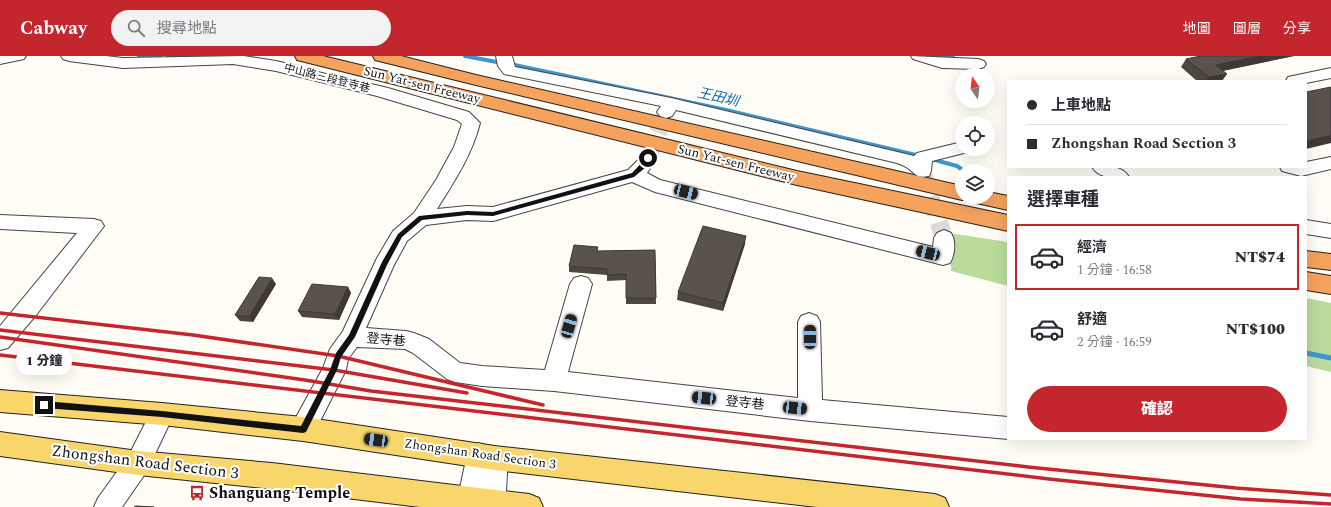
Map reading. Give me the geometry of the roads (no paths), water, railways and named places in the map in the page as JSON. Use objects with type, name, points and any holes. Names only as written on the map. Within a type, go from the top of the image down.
[{"type":"highway","name":"Sun Yat-sen Freeway","points":[[381,56],[492,84],[955,191]]},
{"type":"highway","name":"Sun Yat-sen Freeway","points":[[307,57],[797,178],[1007,223]]},
{"type":"highway","points":[[995,200],[1007,203]]},
{"type":"highway","points":[[1307,259],[1331,262]]},
{"type":"highway","points":[[1307,281],[1331,286]]},
{"type":"main road","name":"Zhongshan Road Section 3","points":[[0,401],[162,414],[303,429],[487,456],[935,507]]},
{"type":"main road","name":"Zhongshan Road Section 3","points":[[0,444],[138,463],[272,476],[481,504],[529,507]]},
{"type":"street","points":[[0,59],[18,56]]},
{"type":"street","name":"中山路三段登寺巷","points":[[69,56],[123,62],[233,59],[276,66],[382,92],[462,116],[471,123],[469,135],[448,174],[421,218]]},
{"type":"street","points":[[502,56],[510,71],[667,102],[900,158],[912,162],[922,171],[923,158],[955,150]]},
{"type":"street","points":[[919,56],[942,63],[978,64]]},
{"type":"street","points":[[1299,80],[1331,73]]},
{"type":"street","points":[[303,429],[334,370],[338,356],[351,337],[384,264],[400,236],[421,218],[467,213],[493,214],[634,175],[644,166],[648,158]]},
{"type":"street","points":[[1293,168],[1301,170],[1331,163]]},
{"type":"street","points":[[1103,168],[1118,176]]},
{"type":"street","points":[[634,175],[655,185],[943,257],[944,238]]},
{"type":"street","points":[[0,222],[94,226],[29,308],[0,341]]},
{"type":"street","points":[[1307,227],[1331,231]]},
{"type":"street","points":[[554,381],[581,284]]},
{"type":"street","points":[[809,322],[810,410]]},
{"type":"street","name":"登寺巷","points":[[351,337],[406,340],[421,346],[455,372],[482,376],[554,381],[810,410],[1007,428]]},
{"type":"street","points":[[107,507],[138,463],[162,414]]},
{"type":"street","points":[[481,504],[487,456]]},
{"type":"waterway","name":"王田圳","points":[[139,56],[161,58]]},
{"type":"waterway","name":"王田圳","points":[[168,57],[202,56]]},
{"type":"waterway","name":"王田圳","points":[[465,56],[502,63]]},
{"type":"waterway","points":[[937,56],[953,56]]},
{"type":"waterway","name":"王田圳","points":[[510,64],[726,110],[920,156]]},
{"type":"waterway","name":"王田圳","points":[[931,159],[955,165]]},
{"type":"waterway","name":"王田圳","points":[[1307,353],[1331,358]]},
{"type":"tunnel","points":[[648,158],[666,112]]},
{"type":"tunnel","points":[[922,171],[944,238]]},
{"type":"railway","points":[[0,313],[193,335],[338,356],[543,405]]},
{"type":"railway","points":[[0,330],[334,370],[467,393]]},
{"type":"railway","points":[[0,337],[305,380],[371,391],[1028,467],[1236,488],[1331,495]]},
{"type":"railway","points":[[0,355],[1049,479],[1241,499],[1331,504]]},
{"type":"place","name":"Shanguang Temple","points":[[197,493]]}]
